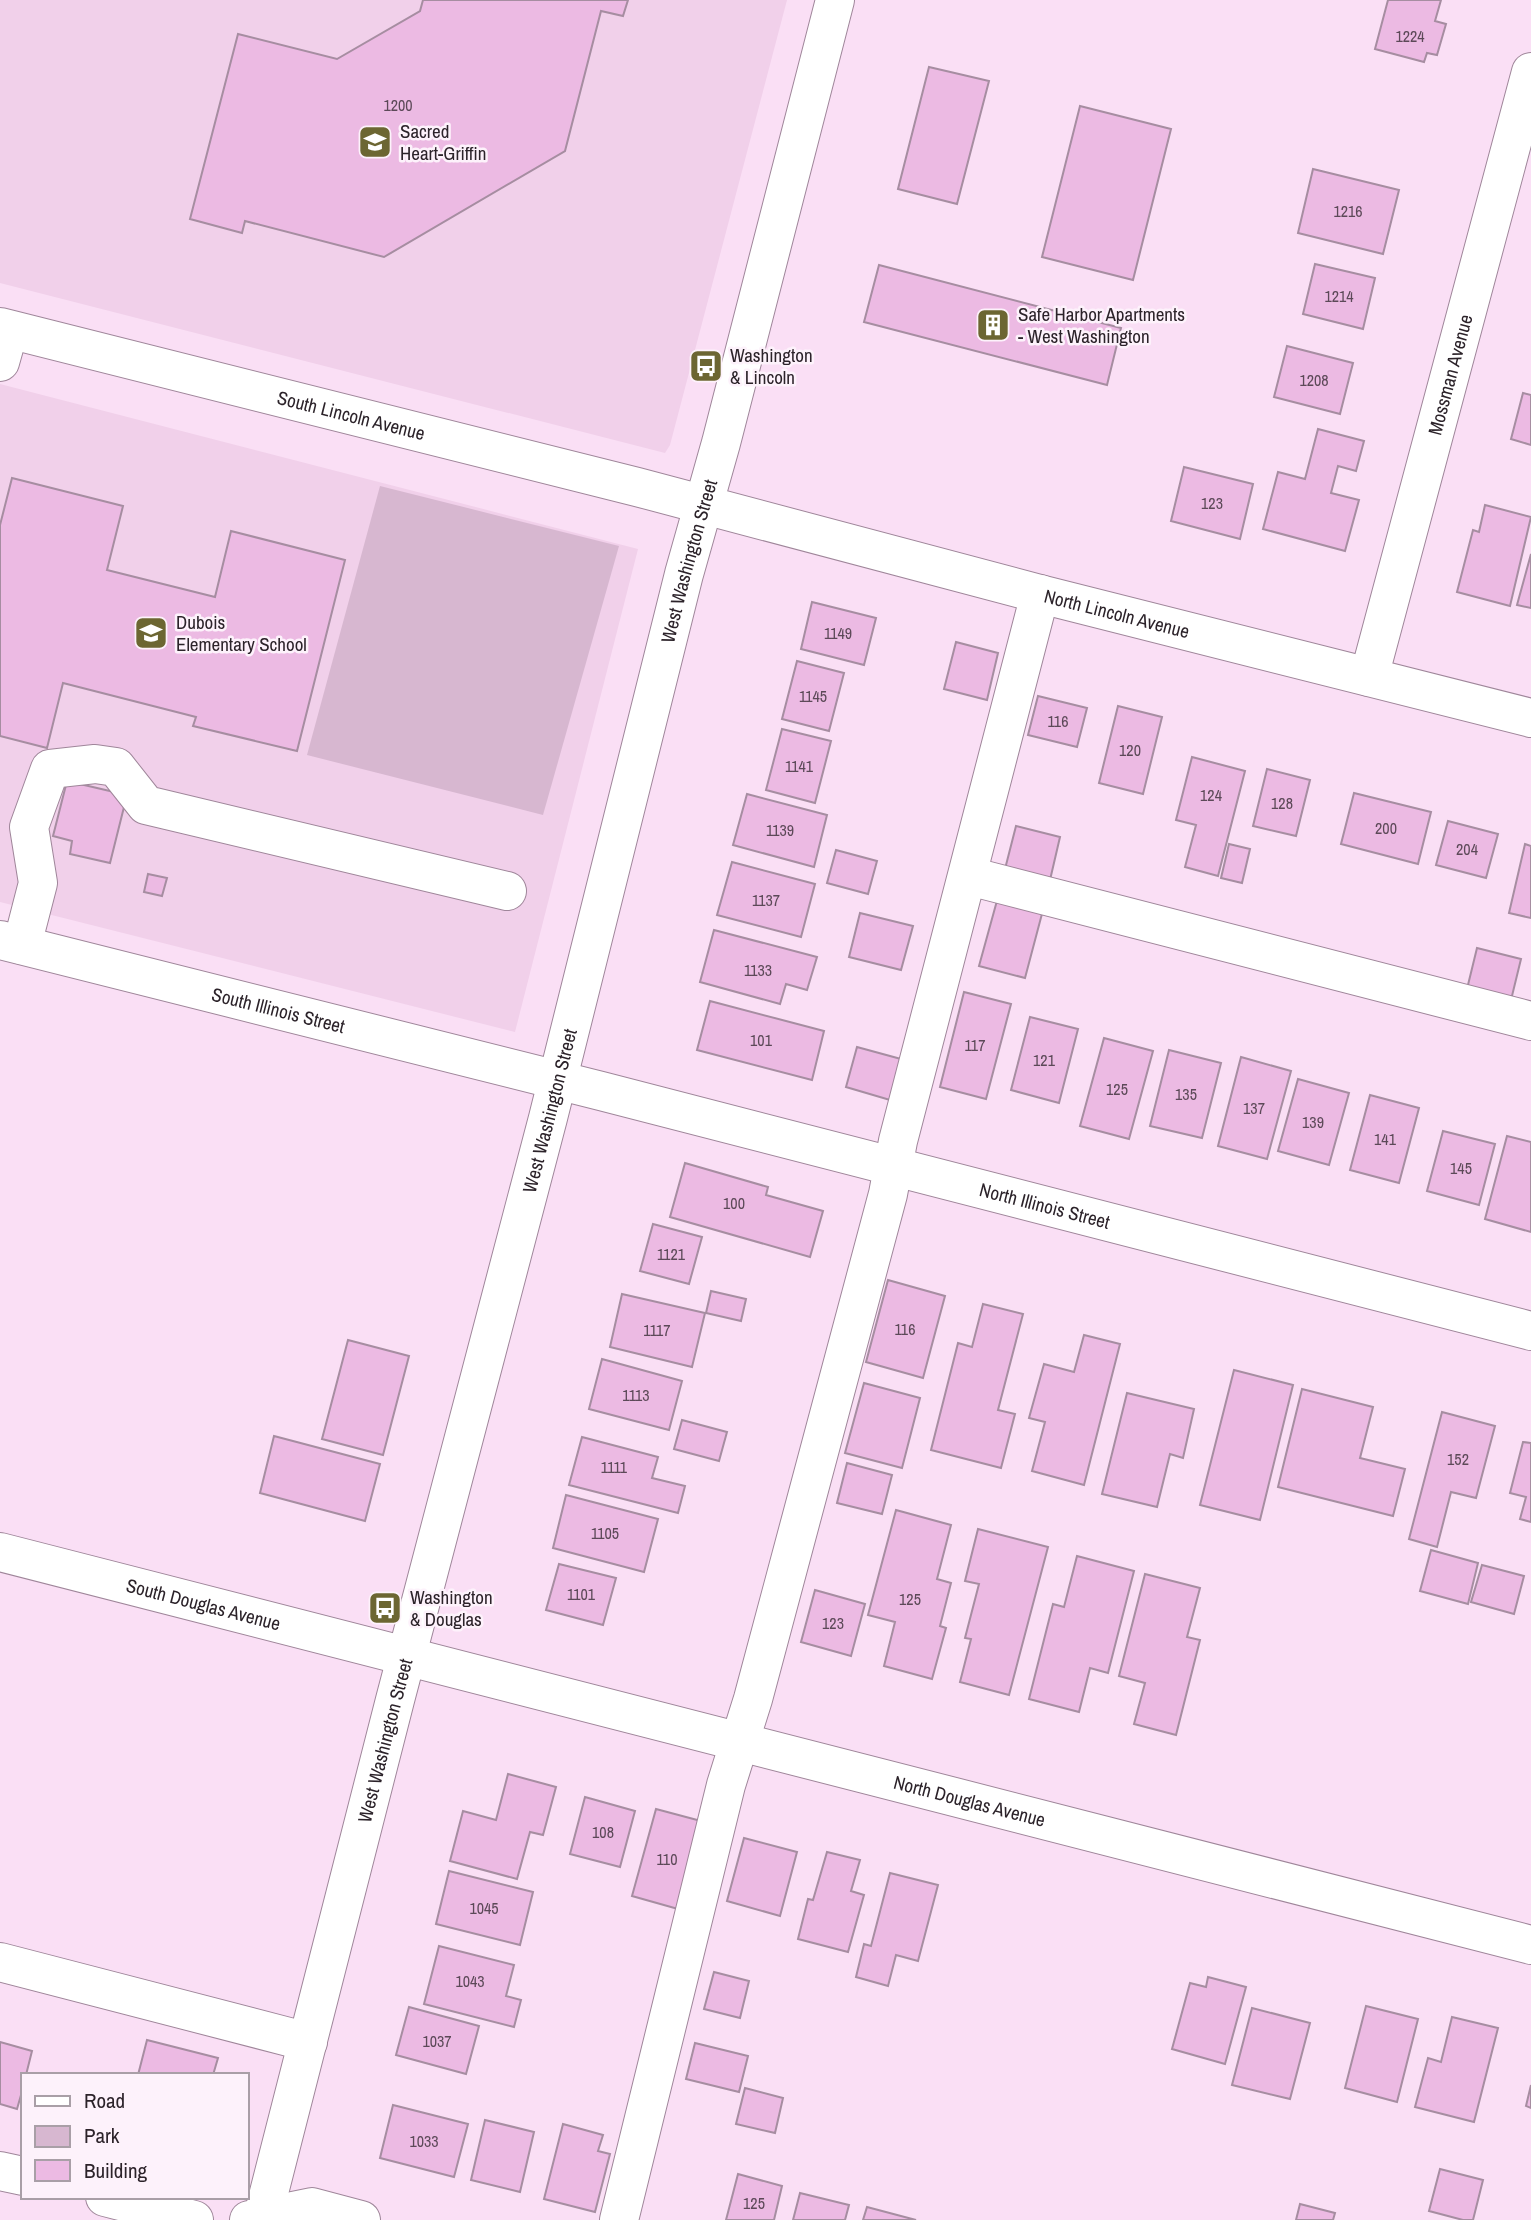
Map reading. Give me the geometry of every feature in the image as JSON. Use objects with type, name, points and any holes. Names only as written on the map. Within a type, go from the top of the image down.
[{"type":"street","name":"West Washington Street","points":[[258,2220],[308,2042],[557,1080],[685,569],[721,443],[835,0]]},
{"type":"street","name":"Mossman Avenue","points":[[1369,677],[1531,72]]},
{"type":"street","name":"South Lincoln Avenue","points":[[3,340],[703,505]]},
{"type":"street","name":"North Lincoln Avenue","points":[[703,505],[1040,594],[1531,718]]},
{"type":"street","points":[[618,2220],[726,1785],[740,1742],[888,1194],[892,1166],[1040,594]]},
{"type":"street","points":[[11,942],[38,883],[14,824],[50,769],[95,764],[116,766],[146,805],[507,891]]},
{"type":"street","points":[[969,876],[1531,1021]]},
{"type":"street","name":"South Illinois Street","points":[[11,942],[557,1080]]},
{"type":"street","name":"North Illinois Street","points":[[557,1080],[1531,1331]]},
{"type":"street","name":"South Douglas Avenue","points":[[0,1552],[407,1656]]},
{"type":"street","name":"North Douglas Avenue","points":[[407,1656],[1531,1945]]},
{"type":"street","points":[[0,1962],[308,2042]]},
{"type":"street","points":[[0,2171],[21,2176]]},
{"type":"street","points":[[113,2199],[194,2220]]},
{"type":"street","points":[[258,2220],[312,2207],[361,2220]]},
{"type":"shaded area","name":"Sacred Heart-Griffin","points":[[0,0],[787,0],[670,445],[665,453],[0,283]]},
{"type":"shaded area","points":[[0,384],[638,549],[515,1032],[0,902]]},
{"type":"green space","points":[[380,486],[619,546],[543,815],[307,755]]},
{"type":"building","points":[[423,0],[628,0],[623,16],[601,11],[565,151],[384,257],[245,221],[242,233],[190,219],[238,34],[337,59],[420,11]]},
{"type":"building","points":[[1388,0],[1441,0],[1435,21],[1446,24],[1437,55],[1427,53],[1424,62],[1375,49]]},
{"type":"building","points":[[929,67],[989,81],[957,204],[898,189]]},
{"type":"building","points":[[1080,106],[1171,129],[1133,280],[1042,257]]},
{"type":"building","points":[[1313,169],[1399,190],[1383,254],[1298,233]]},
{"type":"building","points":[[1315,264],[1375,278],[1363,329],[1303,314]]},
{"type":"building","name":"Safe Harbor Apartments - West Washington","points":[[879,265],[1121,328],[1107,385],[864,322]]},
{"type":"building","points":[[1287,346],[1353,363],[1340,414],[1274,397]]},
{"type":"building","points":[[1523,393],[1531,395],[1531,445],[1511,439]]},
{"type":"building","points":[[1318,429],[1364,441],[1356,471],[1338,466],[1331,493],[1359,500],[1345,551],[1263,529],[1278,472],[1305,479]]},
{"type":"building","points":[[1184,467],[1253,484],[1240,539],[1171,521]]},
{"type":"building","points":[[12,478],[123,506],[107,570],[215,597],[231,531],[345,560],[297,751],[193,726],[196,717],[63,683],[47,748],[0,736],[0,525]]},
{"type":"building","points":[[1485,505],[1531,517],[1510,606],[1457,592],[1473,530],[1479,532]]},
{"type":"building","points":[[1531,554],[1531,608],[1517,605]]},
{"type":"building","points":[[812,602],[876,618],[864,665],[801,649]]},
{"type":"building","points":[[956,642],[998,653],[987,700],[944,689]]},
{"type":"building","points":[[797,661],[844,673],[829,731],[782,719]]},
{"type":"building","points":[[1038,696],[1087,708],[1077,747],[1028,735]]},
{"type":"building","points":[[1118,706],[1162,717],[1143,794],[1099,783]]},
{"type":"building","points":[[782,729],[831,741],[815,803],[766,790]]},
{"type":"building","points":[[1192,757],[1245,771],[1218,876],[1185,867],[1196,825],[1176,820]]},
{"type":"building","points":[[1267,769],[1310,780],[1296,836],[1253,826]]},
{"type":"building","points":[[67,781],[127,795],[110,863],[70,854],[72,841],[53,836]]},
{"type":"building","points":[[1354,793],[1431,812],[1418,864],[1341,844]]},
{"type":"building","points":[[747,794],[827,815],[814,867],[733,845]]},
{"type":"building","points":[[1448,821],[1498,834],[1486,878],[1436,865]]},
{"type":"building","points":[[1016,826],[1060,837],[1050,880],[1005,869]]},
{"type":"building","points":[[1229,844],[1250,849],[1242,883],[1221,878]]},
{"type":"building","points":[[1525,844],[1531,846],[1531,918],[1509,913]]},
{"type":"building","points":[[836,850],[877,861],[868,894],[827,883]]},
{"type":"building","points":[[732,862],[815,884],[801,937],[717,915]]},
{"type":"building","points":[[148,874],[167,878],[162,896],[144,892]]},
{"type":"building","points":[[998,897],[1043,910],[1025,978],[979,966]]},
{"type":"building","points":[[860,913],[913,926],[901,970],[849,957]]},
{"type":"building","points":[[714,930],[817,957],[807,990],[786,984],[780,1004],[700,982]]},
{"type":"building","points":[[1477,948],[1521,959],[1511,1000],[1467,989]]},
{"type":"building","points":[[964,992],[1011,1004],[986,1099],[940,1087]]},
{"type":"building","points":[[710,1001],[824,1031],[812,1080],[697,1050]]},
{"type":"building","points":[[1030,1017],[1078,1029],[1059,1103],[1011,1090]]},
{"type":"building","points":[[1104,1038],[1153,1051],[1129,1139],[1080,1126]]},
{"type":"building","points":[[857,1047],[901,1059],[890,1100],[846,1087]]},
{"type":"building","points":[[1169,1050],[1221,1063],[1202,1138],[1150,1126]]},
{"type":"building","points":[[1241,1057],[1291,1071],[1267,1159],[1218,1146]]},
{"type":"building","points":[[1298,1079],[1349,1093],[1329,1165],[1278,1151]]},
{"type":"building","points":[[1370,1095],[1419,1108],[1399,1183],[1350,1170]]},
{"type":"building","points":[[1443,1131],[1495,1144],[1479,1205],[1427,1191]]},
{"type":"building","points":[[1507,1136],[1531,1142],[1531,1232],[1485,1219]]},
{"type":"building","points":[[685,1163],[768,1187],[766,1195],[823,1211],[810,1257],[670,1217]]},
{"type":"building","points":[[653,1224],[702,1237],[689,1284],[640,1271]]},
{"type":"building","points":[[888,1280],[945,1296],[923,1378],[866,1362]]},
{"type":"building","points":[[711,1291],[746,1299],[741,1321],[706,1313]]},
{"type":"building","points":[[622,1294],[705,1313],[692,1367],[610,1347]]},
{"type":"building","points":[[983,1304],[1023,1314],[998,1410],[1015,1414],[1001,1468],[931,1450],[958,1343],[972,1347]]},
{"type":"building","points":[[1084,1335],[1120,1344],[1084,1485],[1032,1471],[1045,1422],[1029,1418],[1044,1364],[1074,1372]]},
{"type":"building","points":[[348,1340],[409,1356],[383,1455],[322,1439]]},
{"type":"building","points":[[602,1359],[682,1381],[669,1430],[589,1409]]},
{"type":"building","points":[[1234,1370],[1293,1385],[1260,1520],[1200,1505]]},
{"type":"building","points":[[864,1383],[920,1398],[902,1468],[845,1453]]},
{"type":"building","points":[[1302,1389],[1373,1407],[1360,1458],[1405,1469],[1393,1516],[1278,1487]]},
{"type":"building","points":[[1127,1393],[1194,1409],[1183,1458],[1170,1454],[1157,1507],[1102,1494]]},
{"type":"building","points":[[1442,1412],[1495,1426],[1476,1498],[1451,1492],[1437,1547],[1409,1539]]},
{"type":"building","points":[[682,1420],[727,1432],[719,1461],[674,1449]]},
{"type":"building","points":[[274,1436],[380,1464],[365,1521],[260,1493]]},
{"type":"building","points":[[582,1437],[658,1457],[652,1478],[685,1486],[678,1513],[569,1485]]},
{"type":"building","points":[[1523,1442],[1531,1443],[1531,1522],[1520,1519],[1526,1497],[1510,1493]]},
{"type":"building","points":[[847,1463],[892,1475],[882,1514],[837,1503]]},
{"type":"building","points":[[566,1495],[658,1519],[644,1572],[553,1548]]},
{"type":"building","points":[[896,1510],[951,1525],[937,1579],[951,1583],[940,1626],[946,1628],[932,1679],[884,1666],[895,1622],[868,1615]]},
{"type":"building","points":[[978,1529],[1048,1547],[1009,1695],[960,1682],[971,1639],[965,1638],[979,1584],[965,1581]]},
{"type":"building","points":[[1431,1550],[1478,1563],[1468,1604],[1420,1591]]},
{"type":"building","points":[[1077,1556],[1134,1571],[1108,1673],[1090,1668],[1079,1712],[1029,1699],[1053,1604],[1064,1607]]},
{"type":"building","points":[[559,1564],[616,1578],[603,1625],[546,1610]]},
{"type":"building","points":[[1482,1565],[1524,1576],[1514,1614],[1471,1602]]},
{"type":"building","points":[[1145,1574],[1200,1588],[1187,1637],[1200,1640],[1176,1735],[1134,1724],[1145,1683],[1119,1676]]},
{"type":"building","points":[[815,1590],[865,1604],[851,1656],[801,1642]]},
{"type":"building","points":[[508,1774],[556,1787],[543,1835],[530,1832],[517,1879],[450,1861],[463,1811],[496,1820]]},
{"type":"building","points":[[585,1797],[635,1811],[620,1867],[570,1854]]},
{"type":"building","points":[[656,1809],[701,1821],[678,1909],[632,1896]]},
{"type":"building","points":[[744,1838],[797,1852],[780,1916],[727,1901]]},
{"type":"building","points":[[827,1852],[860,1860],[851,1891],[864,1895],[848,1952],[798,1939],[808,1899],[813,1900]]},
{"type":"building","points":[[449,1871],[533,1892],[520,1945],[436,1924]]},
{"type":"building","points":[[890,1873],[938,1885],[918,1961],[896,1955],[888,1986],[856,1977],[864,1944],[871,1946]]},
{"type":"building","points":[[439,1946],[514,1965],[506,1996],[521,2000],[514,2027],[424,2004]]},
{"type":"building","points":[[714,1972],[749,1981],[740,2018],[704,2009]]},
{"type":"building","points":[[1208,1977],[1246,1987],[1225,2064],[1172,2049],[1190,1983],[1206,1987]]},
{"type":"building","points":[[1366,2006],[1418,2019],[1397,2102],[1345,2088]]},
{"type":"building","points":[[409,2007],[479,2026],[466,2074],[396,2055]]},
{"type":"building","points":[[1252,2008],[1310,2023],[1290,2099],[1232,2085]]},
{"type":"building","points":[[1452,2017],[1498,2028],[1474,2122],[1415,2107],[1428,2058],[1441,2062]]},
{"type":"building","points":[[147,2040],[218,2058],[214,2073],[139,2073]]},
{"type":"building","points":[[0,2042],[32,2051],[26,2073],[21,2073],[21,2095],[17,2109],[0,2104]]},
{"type":"building","points":[[695,2043],[748,2056],[739,2092],[686,2079]]},
{"type":"building","points":[[1531,2085],[1531,2108],[1526,2106]]},
{"type":"building","points":[[745,2088],[783,2098],[775,2133],[736,2124]]},
{"type":"building","points":[[393,2105],[468,2124],[454,2177],[380,2158]]},
{"type":"building","points":[[485,2120],[534,2132],[520,2192],[471,2180]]},
{"type":"building","points":[[563,2124],[603,2135],[598,2151],[610,2154],[595,2212],[544,2199]]},
{"type":"building","points":[[1440,2169],[1483,2180],[1473,2220],[1429,2211]]},
{"type":"building","points":[[738,2174],[782,2186],[774,2220],[726,2220]]},
{"type":"building","points":[[800,2193],[849,2205],[845,2220],[793,2220]]},
{"type":"building","points":[[1300,2204],[1335,2213],[1333,2220],[1296,2220]]},
{"type":"building","points":[[867,2207],[916,2220],[863,2220]]},
{"type":"place","name":"Sacred Heart-Griffin","points":[[375,142]]},
{"type":"place","name":"Safe Harbor Apartments - West Washington","points":[[993,325]]},
{"type":"place","name":"Washington & Lincoln","points":[[706,366]]},
{"type":"place","name":"Dubois Elementary School","points":[[151,633]]},
{"type":"place","name":"Washington & Douglas","points":[[385,1608]]}]
